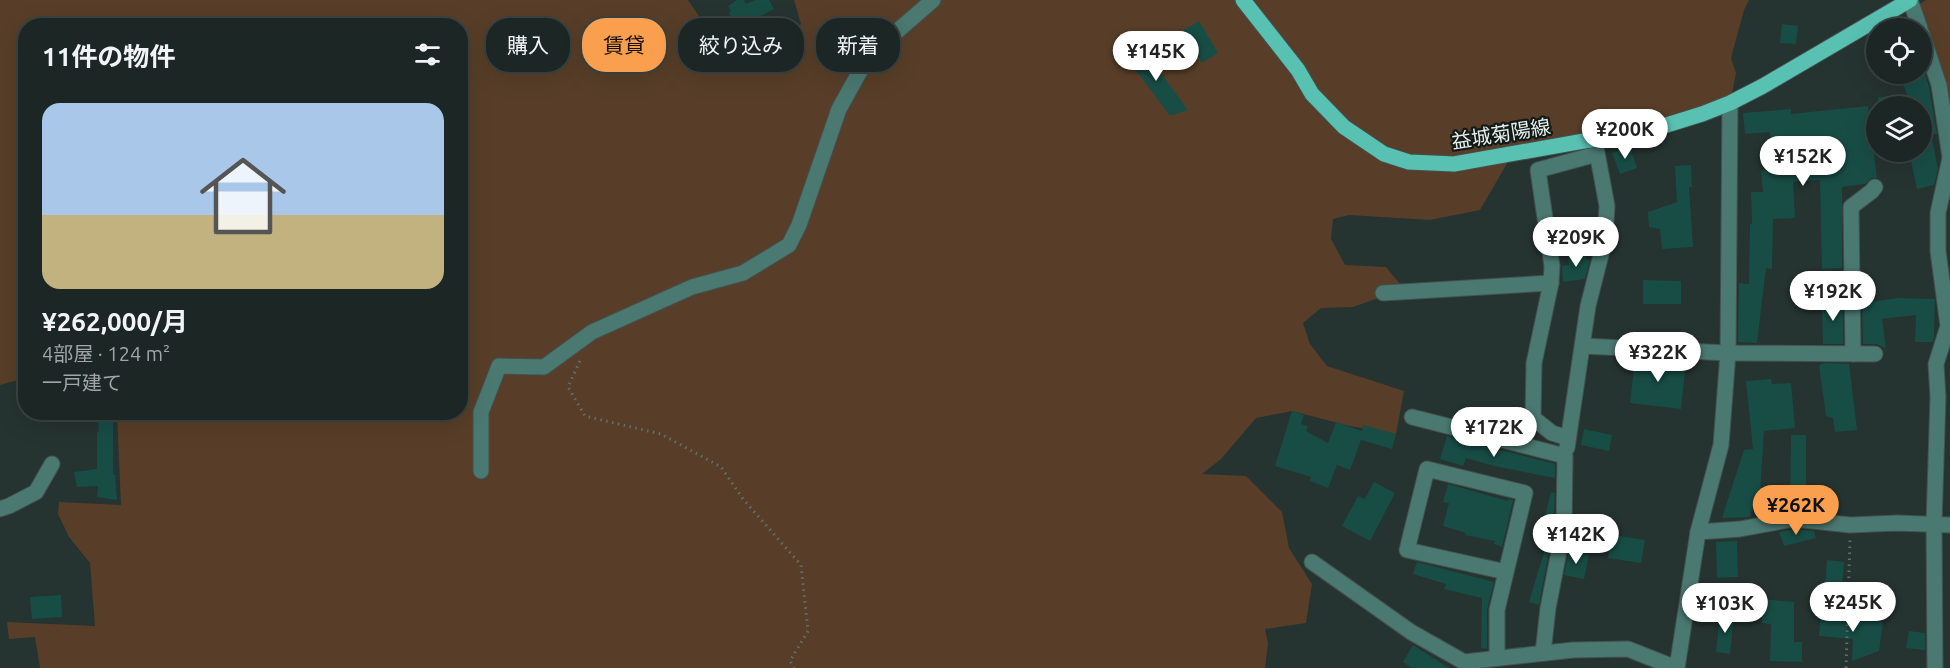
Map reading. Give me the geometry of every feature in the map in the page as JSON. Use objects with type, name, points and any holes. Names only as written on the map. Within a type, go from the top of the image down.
[{"type":"main road","name":"益城菊陽線","points":[[1244,0],[1298,70],[1312,94],[1344,127],[1384,154],[1409,162],[1454,164],[1596,147],[1730,103],[1910,0]]},
{"type":"street","points":[[481,471],[481,412],[499,366],[544,366],[592,332],[692,287],[743,273],[789,245],[799,225],[839,109],[864,64],[933,0]]},
{"type":"street","points":[[1910,0],[1916,18]]},
{"type":"street","points":[[1932,65],[1939,86],[1950,158],[1938,213],[1938,251],[1948,326],[1936,364],[1938,397],[1934,523],[1935,668]]},
{"type":"street","points":[[1312,562],[1412,632],[1468,665],[1497,658],[1543,653],[1628,649],[1676,668],[1698,532],[1721,445],[1728,353],[1730,103]]},
{"type":"street","points":[[1543,653],[1548,608],[1564,526],[1568,438],[1588,306],[1605,239],[1607,206],[1596,147],[1538,170],[1552,266],[1551,283],[1534,363],[1533,418],[1552,433],[1568,438]]},
{"type":"street","points":[[1853,354],[1851,207],[1875,187]]},
{"type":"street","points":[[1383,293],[1551,283]]},
{"type":"street","points":[[1583,346],[1728,353],[1875,354]]},
{"type":"street","points":[[1412,417],[1566,456]]},
{"type":"street","points":[[0,509],[36,492],[52,464]]},
{"type":"street","points":[[1497,658],[1497,610],[1525,493],[1427,469],[1407,550],[1506,572]]},
{"type":"street","points":[[1698,532],[1740,529],[1794,519],[1850,525],[1934,523],[1950,525]]},
{"type":"path","points":[[580,359],[568,387],[585,416],[661,434],[721,466],[743,499],[801,565],[808,631],[790,661],[794,668]]},
{"type":"path","points":[[1846,668],[1850,525]]},
{"type":"shaded area","points":[[0,0],[688,0],[700,18],[678,18],[678,72],[804,72],[804,18],[799,18],[794,0],[1749,0],[1744,10],[1731,58],[1736,73],[1730,103],[1512,155],[1480,210],[1430,220],[1349,215],[1333,219],[1331,239],[1345,265],[1386,267],[1404,289],[1353,307],[1321,308],[1303,323],[1310,344],[1327,366],[1404,391],[1396,434],[1350,426],[1292,411],[1256,418],[1221,459],[1202,474],[1246,476],[1282,512],[1289,548],[1312,584],[1306,623],[1265,629],[1268,643],[1265,668],[40,668],[35,637],[9,639],[7,622],[95,626],[90,563],[69,537],[58,514],[59,502],[121,505],[117,420],[468,420],[468,18],[18,18],[18,380],[0,385]]},
{"type":"shaded area","points":[[1926,0],[1950,0],[1950,118],[1932,61],[1932,18],[1919,18],[1916,10]]},
{"type":"building","points":[[737,0],[744,0],[746,4],[755,0],[769,0],[774,9],[757,18],[732,18],[728,6]]},
{"type":"building","points":[[1199,21],[1218,53],[1202,63],[1182,31]]},
{"type":"building","points":[[1782,24],[1798,26],[1796,44],[1780,43]]},
{"type":"building","points":[[1141,46],[1188,110],[1170,116],[1126,57]]},
{"type":"building","points":[[1903,84],[1928,84],[1931,96],[1892,96],[1907,95]]},
{"type":"building","points":[[1932,105],[1937,134],[1932,134]]},
{"type":"building","points":[[1866,106],[1866,162],[1875,162],[1877,178],[1871,178],[1865,184],[1842,187],[1842,268],[1822,269],[1820,180],[1793,182],[1795,218],[1773,219],[1772,269],[1766,268],[1757,343],[1738,342],[1739,283],[1749,284],[1751,192],[1763,192],[1761,170],[1773,169],[1770,132],[1745,134],[1743,113],[1791,109],[1791,114]]},
{"type":"building","points":[[1932,139],[1938,169],[1934,185],[1917,189],[1911,162],[1932,162]]},
{"type":"building","points":[[1630,147],[1637,168],[1620,174],[1612,153]]},
{"type":"building","points":[[1691,165],[1692,187],[1689,187],[1693,247],[1662,249],[1660,229],[1649,227],[1648,212],[1677,202],[1675,166]]},
{"type":"building","points":[[1585,252],[1586,259],[1590,260],[1585,279],[1563,282],[1562,266],[1569,265],[1568,255]]},
{"type":"building","points":[[1643,280],[1681,281],[1681,304],[1643,304]]},
{"type":"building","points":[[1898,298],[1935,299],[1933,342],[1915,342],[1916,315],[1882,319],[1886,348],[1876,344],[1863,344],[1862,303]]},
{"type":"building","points":[[1822,300],[1843,300],[1843,344],[1823,344]]},
{"type":"building","points":[[1635,358],[1686,361],[1681,409],[1630,403]]},
{"type":"building","points":[[1824,363],[1849,364],[1857,430],[1835,432],[1833,418],[1826,416],[1819,365]]},
{"type":"building","points":[[1771,379],[1772,384],[1791,383],[1795,428],[1764,431],[1759,509],[1752,509],[1750,517],[1722,518],[1744,450],[1753,449],[1746,381]]},
{"type":"building","points":[[1292,411],[1304,415],[1301,424],[1308,426],[1306,431],[1328,443],[1336,422],[1362,431],[1363,425],[1396,434],[1392,449],[1361,440],[1350,470],[1337,465],[1328,488],[1310,481],[1311,477],[1275,466]]},
{"type":"building","points":[[98,420],[113,420],[113,475],[115,475],[117,500],[97,497],[98,486],[77,487],[74,472],[97,469],[97,431],[99,432]]},
{"type":"building","points":[[1584,429],[1612,435],[1609,451],[1581,445]]},
{"type":"building","points":[[1791,435],[1806,435],[1806,510],[1790,510]]},
{"type":"building","points":[[1447,436],[1555,464],[1555,478],[1466,458],[1463,466],[1440,459]]},
{"type":"building","points":[[1374,482],[1395,493],[1370,541],[1342,526],[1358,496],[1365,499]]},
{"type":"building","points":[[1448,484],[1508,501],[1508,499],[1513,500],[1502,547],[1494,544],[1495,541],[1465,535],[1466,533],[1443,526],[1449,503],[1443,502]]},
{"type":"building","points":[[1551,492],[1555,493],[1554,519],[1545,516]]},
{"type":"building","points":[[1794,529],[1814,531],[1816,538],[1784,546],[1779,532]]},
{"type":"building","points":[[1612,535],[1645,540],[1641,563],[1608,558]]},
{"type":"building","points":[[1737,541],[1738,577],[1717,578],[1716,542]]},
{"type":"building","points":[[1546,546],[1550,546],[1539,605],[1529,602]]},
{"type":"building","points":[[1569,551],[1589,555],[1584,579],[1564,575]]},
{"type":"building","points":[[1827,560],[1844,562],[1842,588],[1825,587]]},
{"type":"building","points":[[1417,562],[1494,582],[1487,610],[1487,649],[1481,648],[1482,598],[1444,589],[1446,584],[1413,574]]},
{"type":"building","points":[[61,595],[62,617],[32,619],[30,597]]},
{"type":"building","points":[[1761,599],[1794,602],[1794,642],[1802,642],[1802,662],[1770,661],[1771,624],[1762,623]]},
{"type":"building","points":[[1821,611],[1840,612],[1839,621],[1883,622],[1879,651],[1852,661],[1853,639],[1819,636]]},
{"type":"building","points":[[1720,614],[1734,615],[1730,654],[1716,652]]},
{"type":"building","points":[[1909,631],[1925,633],[1925,650],[1906,648]]},
{"type":"building","points":[[1413,645],[1449,668],[1412,668],[1403,662]]}]
